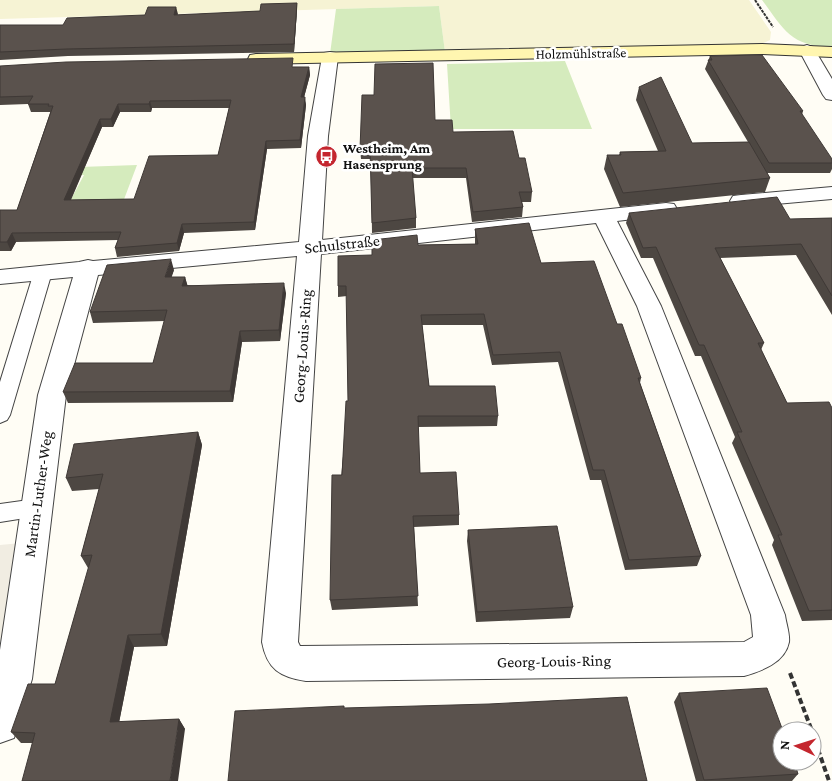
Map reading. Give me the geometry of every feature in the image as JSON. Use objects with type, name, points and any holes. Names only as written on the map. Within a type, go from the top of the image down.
[{"type":"main road","name":"Holzmühlstraße","points":[[237,60],[762,49],[832,52]]},
{"type":"street","points":[[807,50],[832,95]]},
{"type":"street","name":"Georg-Louis-Ring","points":[[330,57],[318,136],[280,642],[281,653],[290,662],[306,664],[744,659],[756,656],[765,650],[771,642]]},
{"type":"street","points":[[725,203],[832,193]]},
{"type":"street","name":"Schulstraße","points":[[0,276],[309,248],[689,207]]},
{"type":"street","points":[[603,215],[649,306],[768,615],[771,642]]},
{"type":"street","name":"Martin-Luther-Weg","points":[[0,724],[14,679],[52,396],[88,267]]},
{"type":"lane","points":[[0,415],[43,272]]},
{"type":"lane","points":[[0,513],[36,508]]},
{"type":"path","points":[[771,642],[793,677],[808,721]]},
{"type":"path","points":[[822,761],[829,781]]},
{"type":"shaded area","points":[[0,0],[749,0],[771,32],[770,40],[759,45],[445,52],[439,6],[0,19]]},
{"type":"shaded area","points":[[21,543],[8,640],[0,641],[0,545]]},
{"type":"green space","points":[[762,0],[832,0],[832,48],[807,44],[797,40],[783,28]]},
{"type":"green space","points":[[439,6],[445,52],[330,54],[336,9]]},
{"type":"green space","points":[[565,61],[592,129],[451,129],[447,64]]},
{"type":"green space","points":[[137,165],[123,202],[69,203],[84,175],[77,175],[80,167]]},
{"type":"building","points":[[297,3],[294,44],[0,52],[0,25],[63,25],[67,18],[145,15],[148,7],[176,7],[174,15],[260,11],[261,4]]},
{"type":"building","points":[[762,55],[803,111],[800,111],[832,159],[832,163],[769,163],[708,60],[712,60],[710,56]]},
{"type":"building","points":[[293,58],[292,67],[309,67],[301,97],[305,97],[300,140],[266,141],[254,222],[182,224],[177,243],[115,248],[121,232],[12,233],[7,242],[0,242],[0,210],[17,210],[53,106],[48,106],[49,104],[28,104],[33,96],[0,97],[0,66],[66,62]],"holes":[[[231,100],[218,155],[149,156],[134,199],[64,200],[100,119],[111,119],[118,104],[149,104],[150,101]]]},
{"type":"building","points":[[433,63],[435,120],[452,120],[453,132],[513,131],[519,158],[525,158],[532,192],[519,192],[523,207],[473,212],[466,168],[412,168],[416,218],[372,223],[370,149],[360,149],[362,95],[374,95],[375,64]]},
{"type":"building","points":[[661,77],[692,143],[749,142],[770,178],[623,193],[607,155],[621,155],[620,152],[666,151],[639,87]]},
{"type":"building","points":[[777,197],[790,219],[832,218],[832,296],[801,244],[715,248],[764,343],[758,343],[787,403],[829,402],[832,408],[832,610],[809,611],[778,535],[782,535],[737,432],[742,432],[704,345],[699,345],[656,247],[643,248],[629,213]]},
{"type":"building","points":[[529,223],[541,263],[594,261],[617,324],[622,324],[641,378],[638,378],[701,556],[629,560],[604,470],[593,470],[560,352],[493,355],[484,314],[421,315],[429,386],[495,386],[498,416],[418,416],[420,473],[456,472],[459,515],[413,516],[418,596],[330,600],[332,475],[342,475],[346,401],[348,401],[346,286],[338,286],[338,256],[372,255],[372,240],[417,235],[418,245],[478,244],[475,229]]},
{"type":"building","points":[[171,259],[165,277],[185,277],[182,286],[284,283],[279,330],[240,331],[230,391],[63,392],[75,363],[153,363],[167,310],[90,312],[107,265]]},
{"type":"building","points":[[198,432],[161,634],[128,635],[110,722],[179,719],[170,781],[22,781],[35,733],[11,732],[28,684],[55,684],[92,555],[81,556],[103,474],[66,478],[74,444]]},
{"type":"building","points":[[557,526],[573,607],[477,612],[468,530]]},
{"type":"building","points":[[767,688],[779,721],[772,721],[772,771],[797,771],[798,774],[704,780],[679,693]]},
{"type":"building","points":[[627,697],[647,781],[228,781],[235,711],[344,706],[344,708],[489,704]]},
{"type":"place","name":"Westheim, Am Hasensprung","points":[[327,156]]}]
